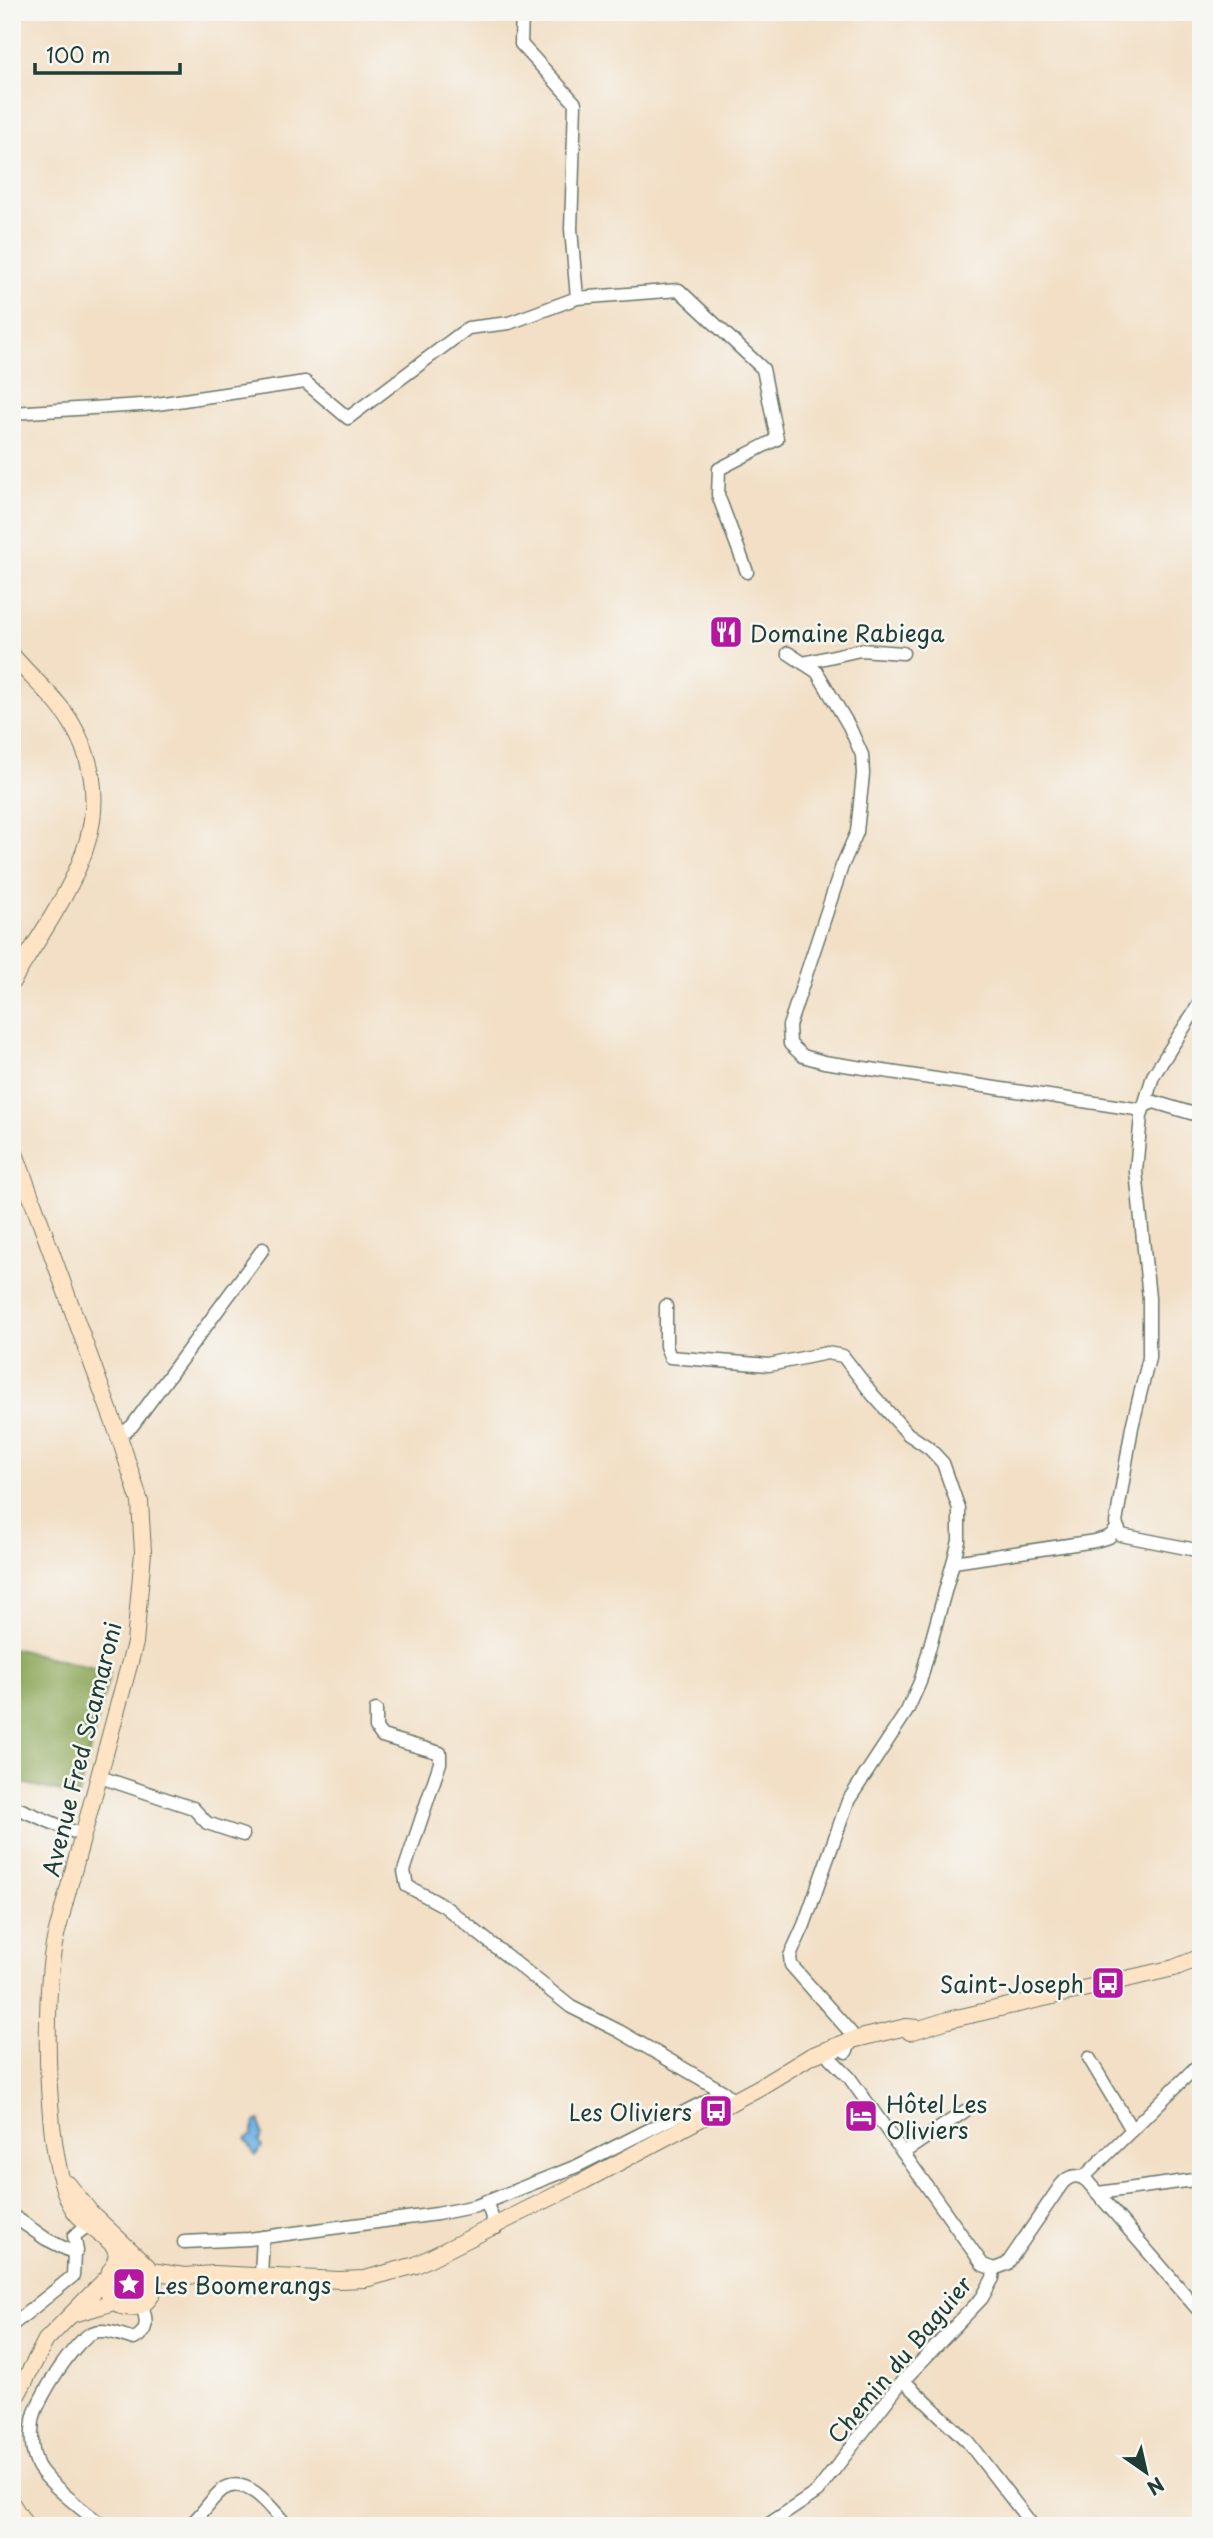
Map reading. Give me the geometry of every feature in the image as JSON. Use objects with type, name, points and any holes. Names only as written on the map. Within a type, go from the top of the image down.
[{"type":"main road","points":[[12,655],[71,722],[85,749],[96,803],[85,853],[12,982]]},
{"type":"main road","name":"Avenue Fred Scamaroni","points":[[12,1145],[119,1436],[140,1502],[143,1552],[135,1643],[53,1950],[49,1996],[52,2119],[56,2158],[63,2188],[74,2210],[114,2246],[117,2254],[111,2272]]},
{"type":"main road","points":[[1174,1968],[1201,1957]]},
{"type":"main road","points":[[840,2050],[918,2028],[1174,1968],[1201,1965]]},
{"type":"main road","points":[[12,2405],[36,2355],[66,2316],[127,2260],[184,2276],[261,2276],[311,2280],[365,2279],[416,2265],[496,2228],[729,2097],[760,2087],[869,2036],[906,2027],[918,2028]]},
{"type":"main road","name":"Avenue Fred Scamaroni","points":[[61,2173],[90,2211],[113,2231],[146,2267]]},
{"type":"main road","points":[[146,2267],[155,2282],[147,2300]]},
{"type":"main road","points":[[111,2272],[107,2291],[114,2302],[128,2308],[147,2300],[184,2276]]},
{"type":"main road","points":[[66,2316],[114,2302]]},
{"type":"main road","points":[[12,2504],[26,2526]]},
{"type":"street","points":[[522,12],[522,44],[575,103],[570,229],[577,298]]},
{"type":"street","points":[[12,413],[157,404],[305,382],[348,418],[468,328],[509,323],[577,298],[679,290],[763,369],[778,439],[719,469],[718,495],[747,572]]},
{"type":"street","points":[[803,663],[860,650],[903,653]]},
{"type":"street","points":[[788,653],[817,672],[849,726],[862,755],[863,774],[857,832],[842,866],[789,1026],[790,1044],[803,1056],[824,1062],[1143,1108],[1154,1102],[1201,1116]]},
{"type":"street","points":[[666,1306],[666,1346],[670,1357],[769,1365],[827,1353],[843,1356],[850,1361],[873,1395],[908,1434],[929,1448],[943,1464],[959,1509],[959,1541],[954,1562],[1095,1542],[1109,1537],[1117,1530],[1132,1427],[1149,1358],[1149,1298],[1136,1171],[1143,1108],[1153,1076],[1201,1001]]},
{"type":"street","points":[[119,1436],[132,1426],[263,1250]]},
{"type":"street","points":[[1117,1530],[1121,1535],[1201,1551]]},
{"type":"street","name":"Chemin du Baguier","points":[[954,1562],[920,1682],[907,1711],[848,1801],[804,1925],[790,1956],[791,1965],[851,2033],[840,2050],[849,2077],[978,2260],[994,2269]]},
{"type":"street","points":[[376,1710],[376,1728],[382,1736],[440,1754],[440,1763],[404,1871],[407,1886],[444,1906],[571,2007],[619,2031],[729,2097]]},
{"type":"street","points":[[100,1777],[193,1808],[207,1824],[243,1835]]},
{"type":"street","points":[[12,1807],[85,1836]]},
{"type":"street","points":[[1089,2058],[1132,2130]]},
{"type":"street","name":"Chemin du Baguier","points":[[994,2269],[1007,2264],[1065,2179],[1071,2176],[1083,2178],[1201,2062]]},
{"type":"street","points":[[184,2242],[263,2237],[437,2214],[486,2202],[577,2166],[729,2097]]},
{"type":"street","points":[[903,2153],[965,2110]]},
{"type":"street","points":[[1083,2178],[1201,2313]]},
{"type":"street","points":[[1098,2193],[1201,2179]]},
{"type":"street","points":[[486,2202],[496,2228]]},
{"type":"street","points":[[12,2216],[46,2239],[74,2253]]},
{"type":"street","points":[[12,2325],[73,2276],[74,2253],[77,2251],[74,2236],[92,2221],[106,2231],[113,2231]]},
{"type":"street","points":[[261,2276],[263,2237]]},
{"type":"street","name":"Chemin du Baguier","points":[[766,2526],[817,2492],[903,2381],[982,2298],[993,2278],[994,2269]]},
{"type":"street","points":[[104,2526],[38,2467],[32,2450],[33,2419],[62,2365],[92,2333],[102,2331],[134,2340],[141,2336],[146,2330],[147,2300]]},
{"type":"street","points":[[903,2381],[968,2442],[1033,2526]]},
{"type":"street","points":[[188,2526],[223,2489],[237,2485],[255,2491],[287,2526]]},
{"type":"green space","points":[[12,1648],[110,1672],[78,1796],[12,1781]]},
{"type":"green space","points":[[123,2268],[141,2270],[145,2274],[147,2292],[132,2302],[116,2294],[115,2276]]},
{"type":"water","points":[[260,2121],[262,2136],[258,2142],[262,2147],[255,2156],[246,2139],[252,2135],[255,2122]]},
{"type":"place","name":"Domaine Rabiega","points":[[726,632]]},
{"type":"place","name":"Saint-Joseph","points":[[1108,1983]]},
{"type":"place","name":"Les Oliviers","points":[[716,2111]]},
{"type":"place","name":"Hôtel Les Oliviers","points":[[861,2116]]},
{"type":"place","name":"Les Boomerangs","points":[[129,2284]]}]
